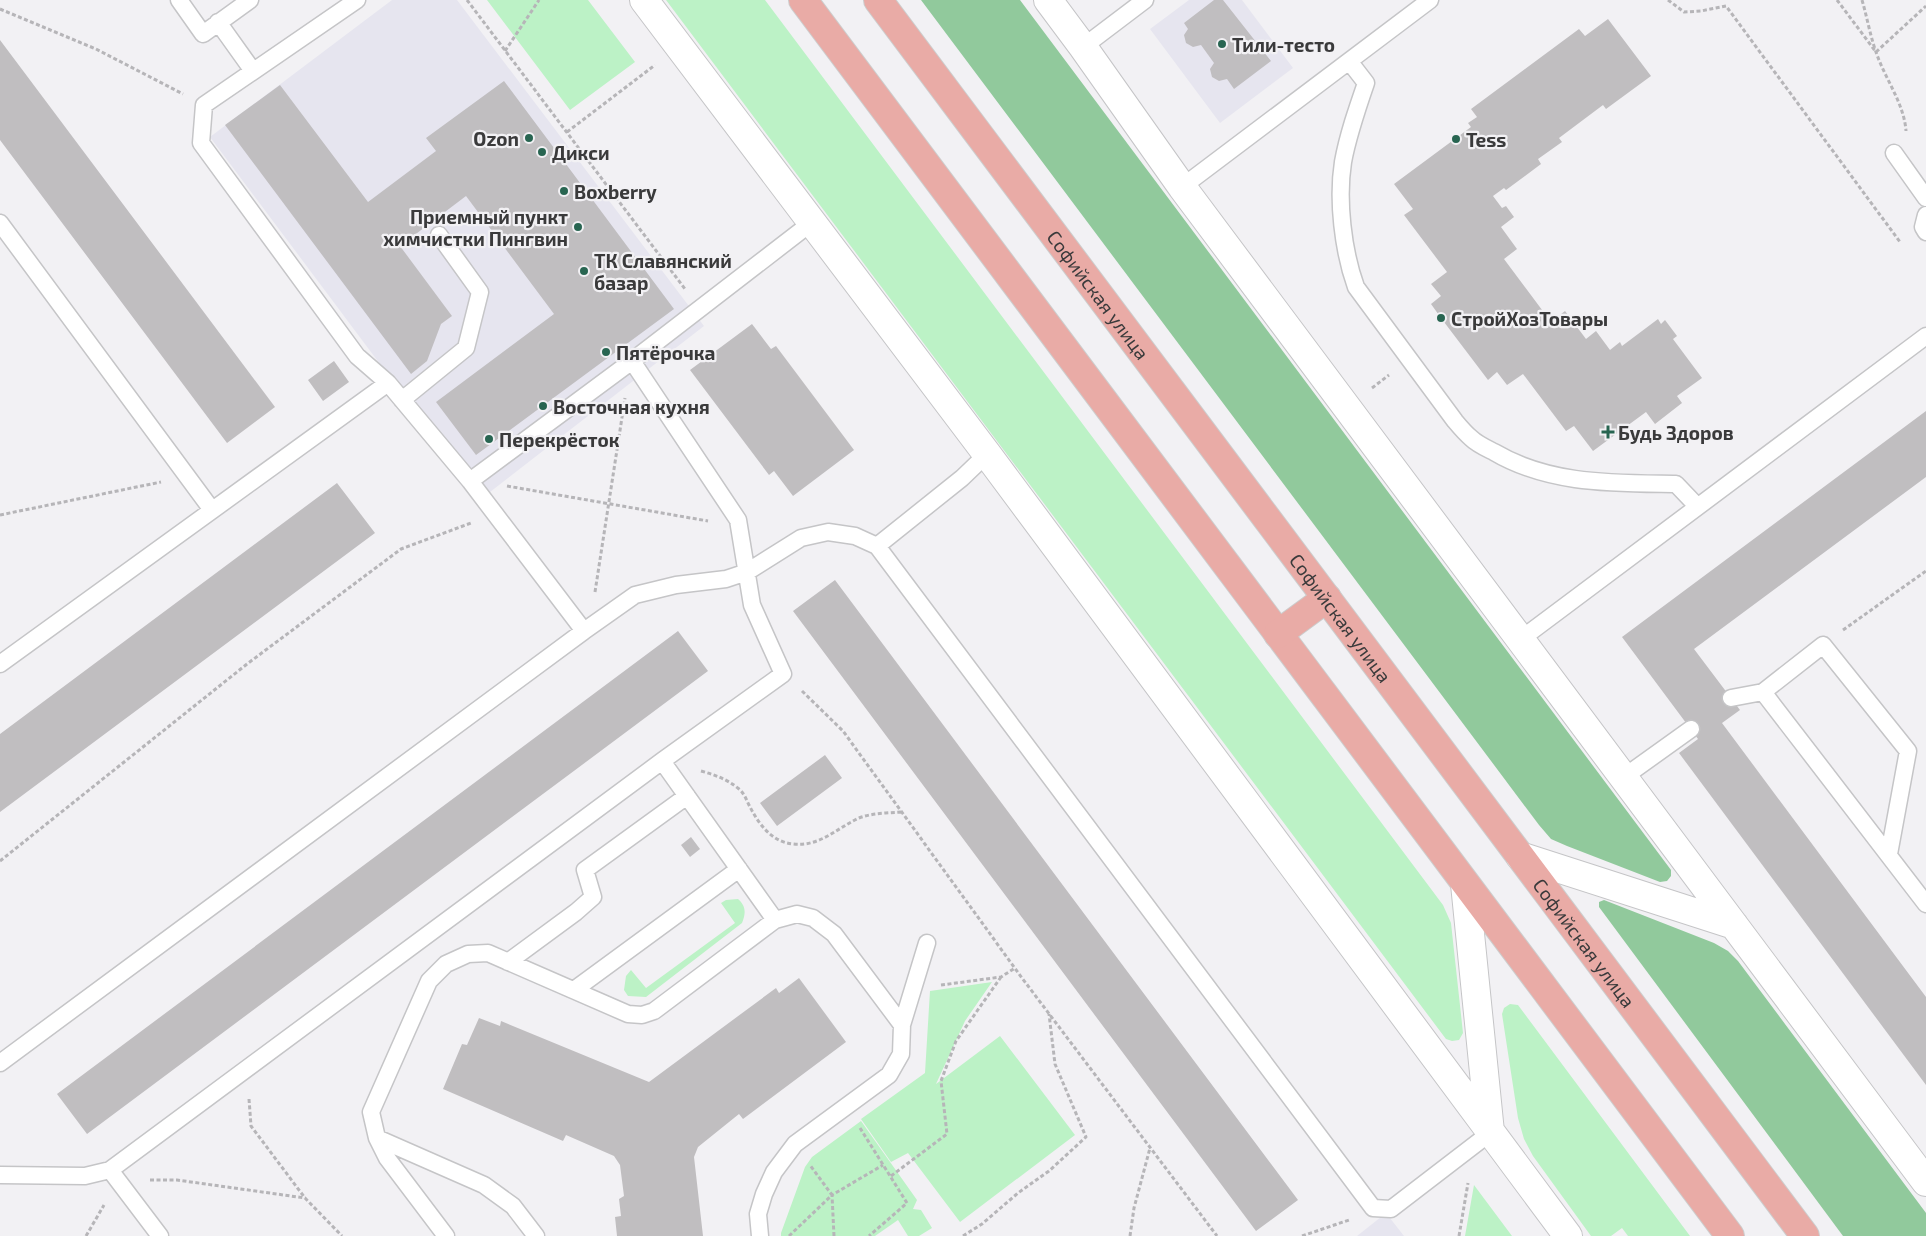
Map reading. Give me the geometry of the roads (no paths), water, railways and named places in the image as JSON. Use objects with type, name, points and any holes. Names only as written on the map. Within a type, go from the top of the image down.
[{"type":"main road","points":[[803,0],[1730,1236]]},
{"type":"main road","name":"Софийская улица","points":[[878,0],[1805,1236]]},
{"type":"main road","points":[[1278,634],[1327,598]]},
{"type":"street","points":[[644,0],[986,454],[1568,1236]]},
{"type":"street","points":[[1048,0],[1083,46],[1182,187],[1926,1182]]},
{"type":"street","points":[[1520,856],[1734,925]]},
{"type":"street","points":[[1465,884],[1490,1133]]},
{"type":"lane","points":[[179,0],[203,34],[250,0]]},
{"type":"lane","points":[[356,0],[204,105],[201,143],[358,356],[388,383],[470,481],[584,631]]},
{"type":"lane","points":[[1083,46],[1145,0]]},
{"type":"lane","points":[[1182,187],[1430,0]]},
{"type":"lane","points":[[218,22],[253,71]]},
{"type":"lane","points":[[1349,61],[1366,84],[1354,118],[1343,163],[1343,234],[1348,266],[1356,287],[1455,421],[1472,439],[1505,459],[1539,472],[1570,480],[1676,484],[1697,506]]},
{"type":"lane","points":[[1894,154],[1926,198]]},
{"type":"lane","points":[[1926,215],[1923,227],[1926,232]]},
{"type":"lane","points":[[0,223],[212,510]]},
{"type":"lane","points":[[470,481],[632,361],[811,223]]},
{"type":"lane","points":[[402,400],[466,348],[480,292],[439,235]]},
{"type":"lane","points":[[1521,638],[1926,336]]},
{"type":"lane","points":[[0,1175],[114,1176],[247,1069],[662,761],[783,674],[752,605],[738,520],[632,361]]},
{"type":"lane","points":[[0,664],[388,383]]},
{"type":"lane","points":[[877,546],[962,478],[986,454]]},
{"type":"lane","points":[[0,1063],[634,595],[676,585],[726,579],[748,572],[801,538],[828,532],[855,536],[877,546],[1373,1208],[1391,1209],[1490,1133]]},
{"type":"lane","points":[[1731,698],[1764,692],[1824,645],[1908,751],[1888,854]]},
{"type":"lane","points":[[1764,692],[1926,904]]},
{"type":"lane","points":[[1624,777],[1691,729]]},
{"type":"lane","points":[[662,761],[774,920]]},
{"type":"lane","points":[[508,962],[576,912],[593,897],[585,870],[687,796]]},
{"type":"lane","points":[[574,990],[739,869]]},
{"type":"lane","points":[[446,1236],[387,1158],[377,1138],[371,1112],[429,981],[446,964],[468,954],[488,953],[628,1014],[642,1015],[654,1011],[774,920],[797,914],[813,918],[834,934],[902,1025]]},
{"type":"lane","points":[[760,1236],[758,1214],[764,1194],[774,1172],[795,1144],[889,1076],[901,1054],[902,1025],[927,943]]},
{"type":"lane","points":[[377,1138],[484,1185],[513,1206],[536,1236]]},
{"type":"lane","points":[[114,1176],[160,1236]]},
{"type":"place","name":"Тили-тесто","points":[[1222,44]]},
{"type":"place","name":"Ozon","points":[[529,138]]},
{"type":"place","name":"Tess","points":[[1456,139]]},
{"type":"place","name":"Дикси","points":[[542,152]]},
{"type":"place","name":"Boxberry","points":[[564,191]]},
{"type":"place","name":"Приемный пункт химчистки Пингвин","points":[[578,227]]},
{"type":"place","name":"ТК Славянский базар","points":[[584,271]]},
{"type":"place","name":"СтройХозТовары","points":[[1441,318]]},
{"type":"place","name":"Пятёрочка","points":[[606,352]]},
{"type":"place","name":"Восточная кухня","points":[[543,406]]},
{"type":"place","name":"Будь Здоров","points":[[1608,432]]},
{"type":"place","name":"Перекрёсток","points":[[489,439]]}]
